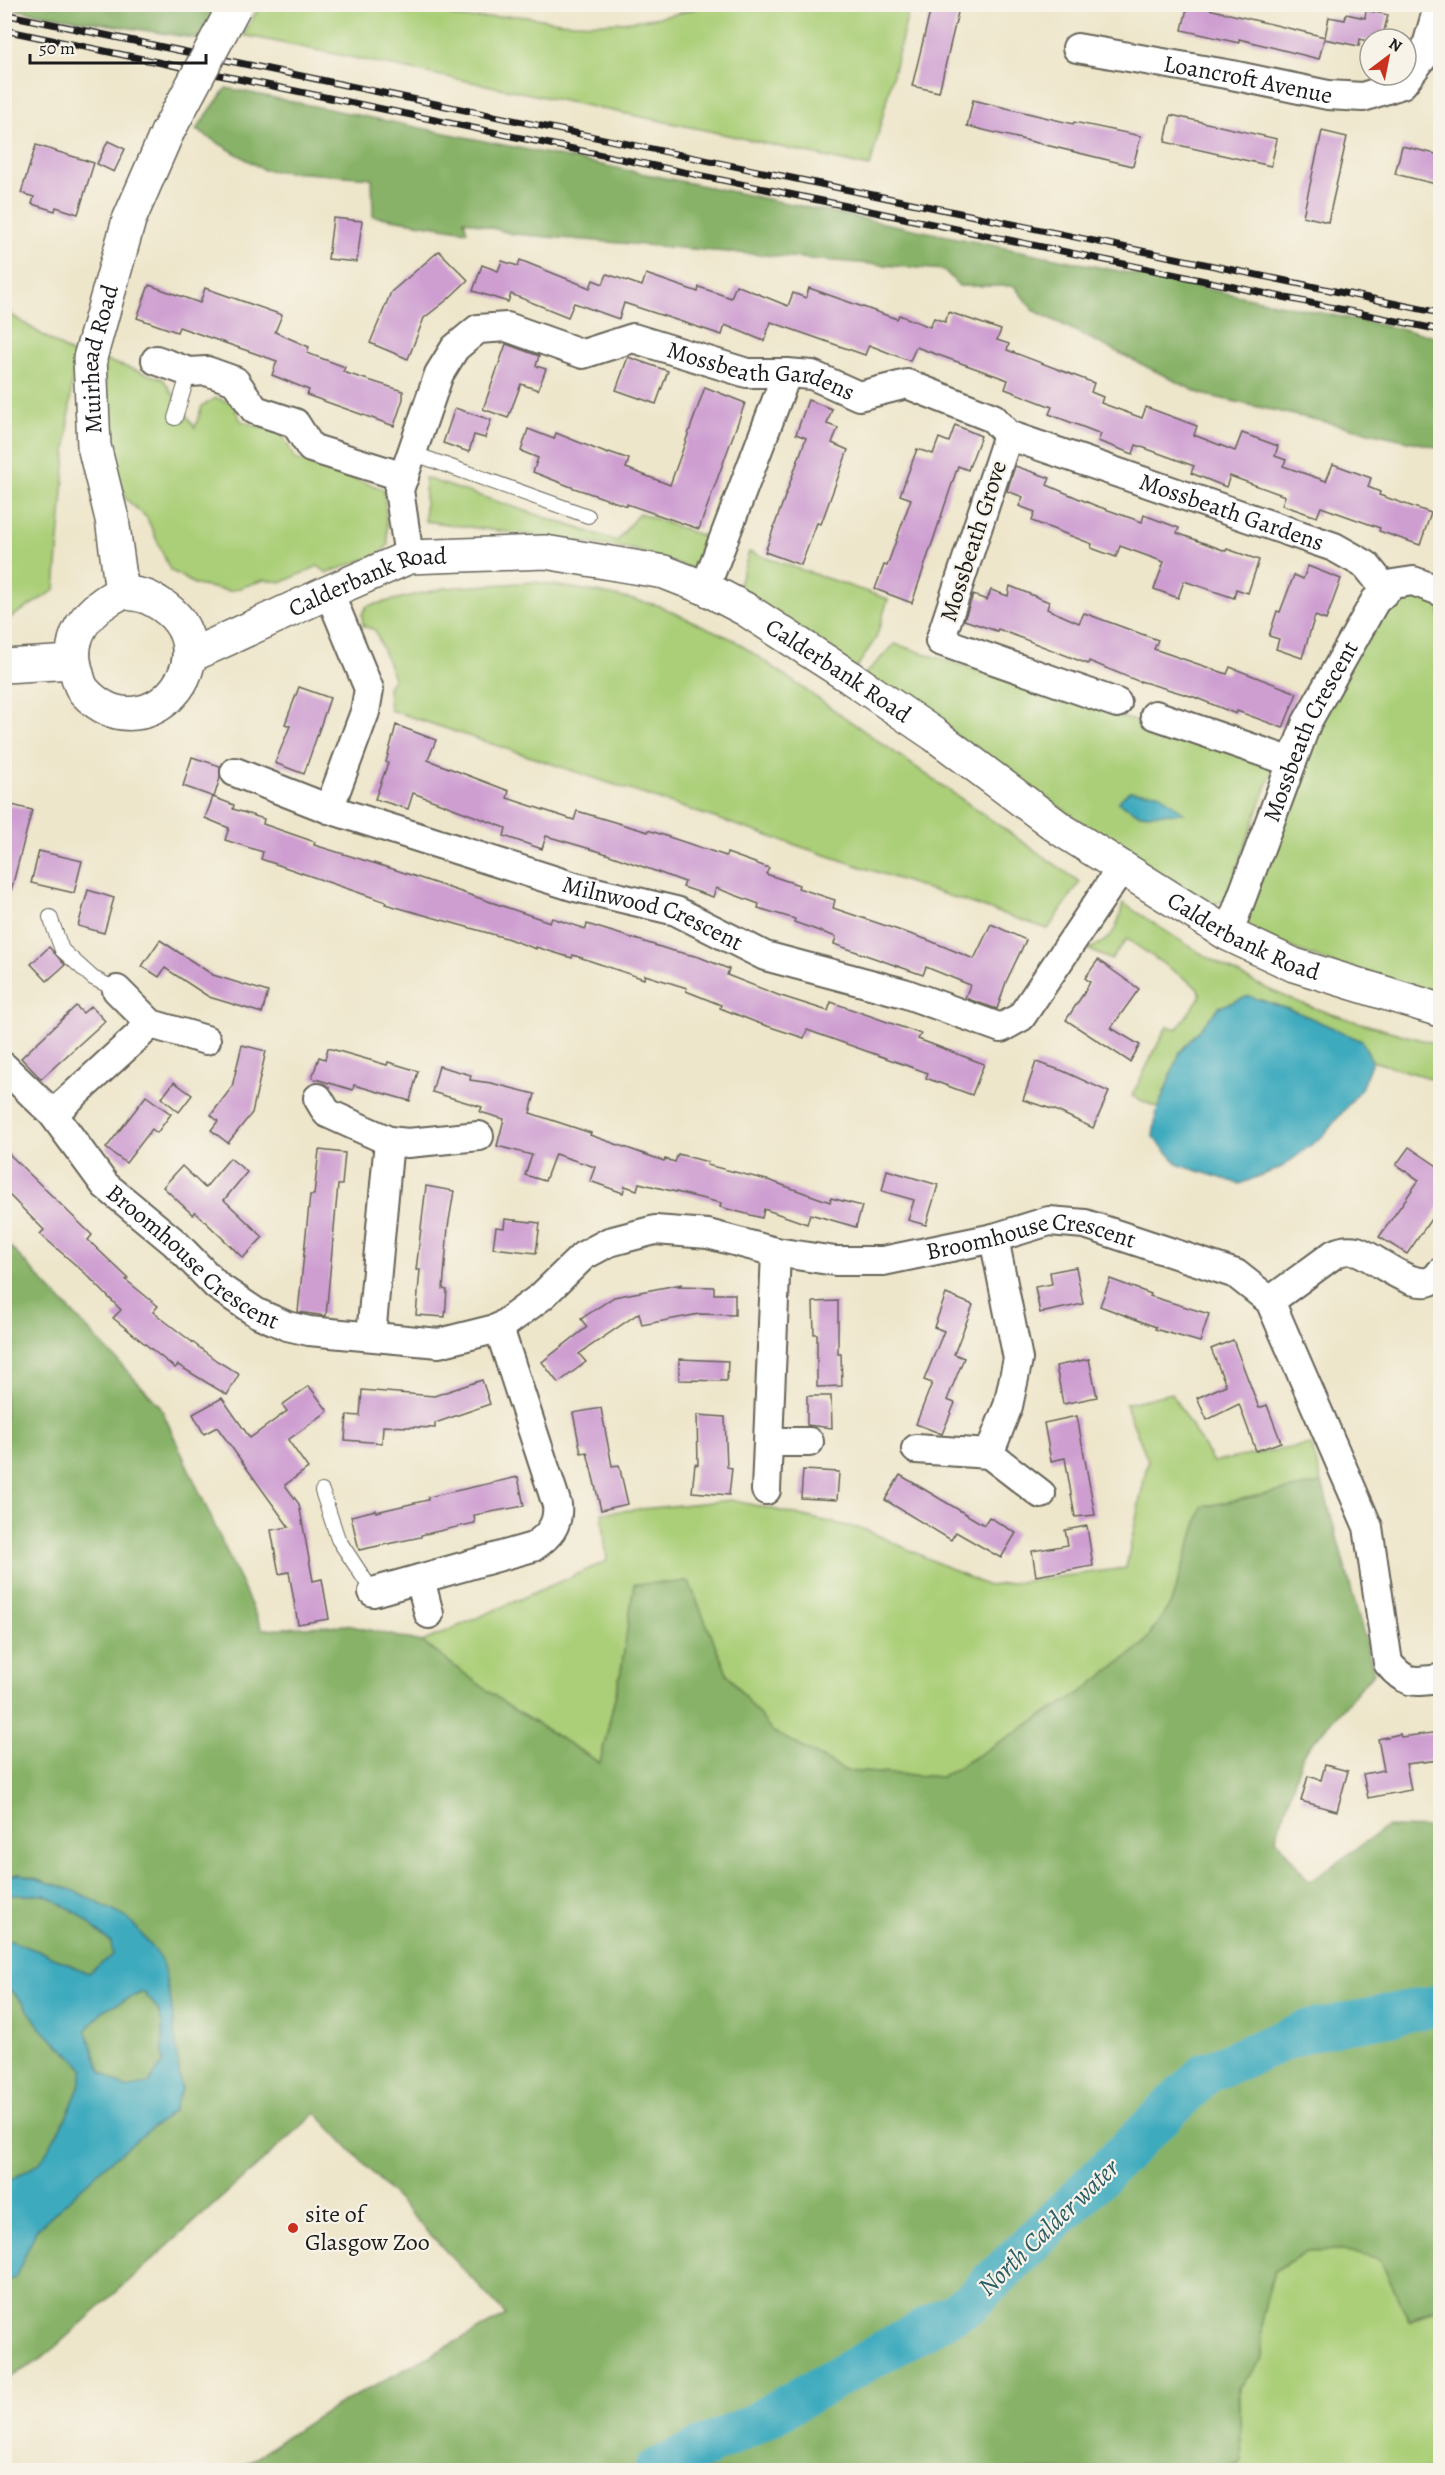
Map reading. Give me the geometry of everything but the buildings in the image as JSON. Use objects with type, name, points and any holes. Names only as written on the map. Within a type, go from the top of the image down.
[{"type":"street","name":"Muirhead Road","points":[[122,592],[112,519],[94,446],[90,358],[129,220],[167,133],[234,6]]},
{"type":"street","name":"Loancroft Avenue","points":[[1077,48],[1232,75],[1328,95],[1363,97],[1402,84],[1424,56],[1438,9]]},
{"type":"street","name":"Mossbeath Gardens","points":[[409,557],[399,490],[439,374],[455,348],[478,329],[507,327],[582,354],[633,338],[747,373],[812,375],[859,396],[907,384],[993,418],[1008,435],[1334,547],[1366,565],[1386,590]]},
{"type":"street","points":[[156,360],[189,372],[207,371],[235,381],[255,410],[295,423],[311,448],[408,465]]},
{"type":"street","points":[[705,588],[787,373]]},
{"type":"street","name":"Mossbeath Grove","points":[[1008,435],[940,641],[1116,702]]},
{"type":"street","name":"Calderbank Road","points":[[190,656],[328,591],[409,557],[545,552],[664,572],[705,588],[745,609],[850,676],[935,735],[1062,830],[1228,934],[1294,965],[1440,1010]]},
{"type":"street","points":[[1386,590],[1393,584],[1413,580],[1440,591]]},
{"type":"street","name":"Mossbeath Crescent","points":[[1228,934],[1307,722],[1376,601],[1386,590]]},
{"type":"street","points":[[328,591],[369,689],[365,712],[329,809]]},
{"type":"street","points":[[122,592],[148,597],[170,611],[183,624],[190,656],[183,680],[169,698],[153,709],[132,713],[111,710],[94,702],[81,687],[73,662],[74,646],[81,623],[106,600],[122,592]]},
{"type":"street","points":[[4,666],[73,662]]},
{"type":"street","points":[[1155,715],[1292,762]]},
{"type":"street","name":"Milnwood Crescent","points":[[235,772],[329,809],[575,887],[676,912],[765,956],[904,993],[1001,1028],[1021,1017],[1122,867]]},
{"type":"street","points":[[117,990],[151,1024],[206,1040]]},
{"type":"street","points":[[53,1114],[151,1024]]},
{"type":"street","name":"Broomhouse Crescent","points":[[4,1066],[53,1114],[105,1185],[175,1243],[217,1286],[257,1312],[287,1326],[309,1331],[439,1343],[499,1328],[542,1296],[583,1256],[609,1242],[655,1230],[708,1234],[776,1252],[835,1262],[883,1261],[994,1238],[1048,1221],[1085,1224],[1236,1274],[1270,1300],[1368,1527],[1388,1663],[1399,1676],[1412,1682],[1440,1679]]},
{"type":"street","points":[[318,1098],[327,1113],[389,1141],[408,1143],[479,1136]]},
{"type":"street","points":[[371,1336],[389,1141]]},
{"type":"street","points":[[989,1455],[1008,1406],[1018,1359],[994,1238]]},
{"type":"street","points":[[1270,1300],[1334,1254],[1344,1250],[1358,1251],[1412,1281],[1426,1283],[1437,1279],[1440,1273]]},
{"type":"street","points":[[766,1490],[776,1252]]},
{"type":"street","points":[[373,1592],[533,1547],[549,1536],[558,1517],[557,1505],[499,1328]]},
{"type":"street","points":[[769,1442],[809,1442]]},
{"type":"street","points":[[916,1449],[989,1455],[1041,1494]]},
{"type":"street","points":[[420,1579],[429,1614]]},
{"type":"lane","points":[[175,418],[189,372]]},
{"type":"lane","points":[[408,465],[588,516]]},
{"type":"lane","points":[[50,917],[62,950],[93,978],[117,990]]},
{"type":"lane","points":[[322,1491],[338,1539],[373,1592]]},
{"type":"green space","points":[[261,4],[434,5],[443,12],[463,18],[517,16],[588,23],[622,22],[658,17],[707,5],[910,5],[870,167],[705,130],[243,35]]},
{"type":"green space","points":[[4,5],[222,5],[199,39],[5,8]]},
{"type":"green space","points":[[226,88],[1440,337],[1440,448],[1201,394],[1033,310],[1014,286],[959,286],[944,270],[513,234],[464,220],[467,231],[373,216],[372,178],[264,170],[196,130]]},
{"type":"green space","points":[[5,311],[74,355],[55,590],[5,621]]},
{"type":"green space","points":[[104,360],[163,379],[195,428],[202,406],[216,398],[232,403],[241,421],[282,434],[295,459],[384,489],[388,545],[380,554],[327,573],[318,566],[283,582],[264,580],[230,591],[196,585],[170,570],[147,518],[126,499],[107,448]]},
{"type":"green space","points":[[425,478],[617,541],[639,513],[714,540],[696,570],[631,549],[425,521]]},
{"type":"green space","points":[[749,552],[888,599],[876,638],[855,670],[738,588]]},
{"type":"green space","points":[[534,582],[657,605],[734,640],[1080,882],[1048,929],[390,710],[388,687],[394,678],[375,630],[363,626],[362,614],[367,606],[445,588]]},
{"type":"green space","points":[[1392,593],[1440,597],[1440,996],[1376,980],[1240,928],[1314,720]]},
{"type":"green space","points":[[895,644],[1274,766],[1226,898],[1209,908],[864,675]]},
{"type":"green space","points":[[1123,903],[1205,956],[1291,999],[1328,1013],[1440,1045],[1440,1081],[1372,1061],[1362,1041],[1300,1013],[1249,996],[1180,1052],[1158,1108],[1132,1096],[1167,1026],[1177,1029],[1201,996],[1197,987],[1127,939],[1111,960],[1088,949],[1103,942],[1113,932]]},
{"type":"green space","points":[[5,1241],[160,1406],[262,1629],[347,1625],[422,1642],[511,1708],[600,1763],[621,1671],[634,1584],[689,1582],[728,1675],[772,1731],[846,1771],[942,1777],[1079,1694],[1143,1645],[1171,1603],[1202,1507],[1322,1483],[1374,1672],[1303,1754],[1276,1838],[1309,1882],[1387,1827],[1440,1828],[1440,2300],[1435,2310],[1409,2321],[1380,2260],[1343,2250],[1307,2251],[1274,2271],[1262,2317],[1262,2360],[1239,2388],[1242,2463],[1221,2470],[237,2470],[318,2416],[506,2315],[316,2113],[44,2357],[5,2381],[5,2281],[15,2278],[37,2229],[109,2162],[173,2111],[181,2089],[171,2002],[161,1958],[129,1919],[75,1891],[21,1874],[5,1876]]},
{"type":"green space","points":[[1171,1393],[1213,1462],[1311,1444],[1322,1483],[1202,1507],[1171,1603],[1143,1645],[1079,1694],[942,1777],[846,1771],[771,1731],[728,1675],[688,1582],[634,1585],[621,1671],[600,1763],[511,1708],[422,1642],[607,1561],[602,1513],[731,1500],[866,1530],[988,1586],[1126,1568],[1148,1460],[1125,1404]]},
{"type":"green space","points":[[5,1895],[45,1895],[79,1914],[111,1943],[113,1956],[88,1973],[44,1953],[5,1939]]},
{"type":"green space","points":[[4,1986],[21,2000],[42,2029],[84,2069],[67,2116],[40,2164],[5,2183]]},
{"type":"green space","points":[[143,1992],[158,2009],[162,2023],[163,2063],[148,2085],[125,2088],[101,2071],[86,2031],[103,2010]]},
{"type":"green space","points":[[1306,2249],[1343,2249],[1381,2257],[1410,2323],[1436,2310],[1440,2303],[1440,2463],[1438,2470],[1223,2470],[1240,2464],[1240,2387],[1263,2358],[1259,2320],[1274,2271]]},
{"type":"water","points":[[1129,791],[1159,793],[1184,813],[1139,814],[1118,802]]},
{"type":"water","points":[[1249,996],[1300,1013],[1362,1041],[1372,1061],[1361,1089],[1324,1135],[1282,1167],[1240,1184],[1179,1165],[1153,1137],[1156,1113],[1180,1052],[1219,1007]]},
{"type":"water","points":[[21,1874],[75,1891],[129,1919],[161,1958],[171,2002],[181,2089],[173,2111],[109,2162],[37,2229],[15,2278],[5,2281],[5,2183],[40,2163],[67,2116],[84,2069],[47,2034],[21,2000],[5,1986],[5,1939],[44,1953],[88,1973],[113,1955],[111,1943],[79,1914],[45,1895],[5,1895],[5,1876]],"holes":[[[143,1992],[158,2009],[162,2023],[163,2063],[148,2084],[125,2088],[101,2071],[86,2031],[103,2010]]]},
{"type":"waterway","name":"North Calder water","points":[[655,2470],[750,2426],[969,2304],[1206,2073],[1304,2032],[1440,2005]]},
{"type":"railway","points":[[4,14],[1440,313]]},
{"type":"railway","points":[[4,30],[1440,330]]},
{"type":"place","name":"site of Glasgow Zoo","points":[[293,2228]]}]
